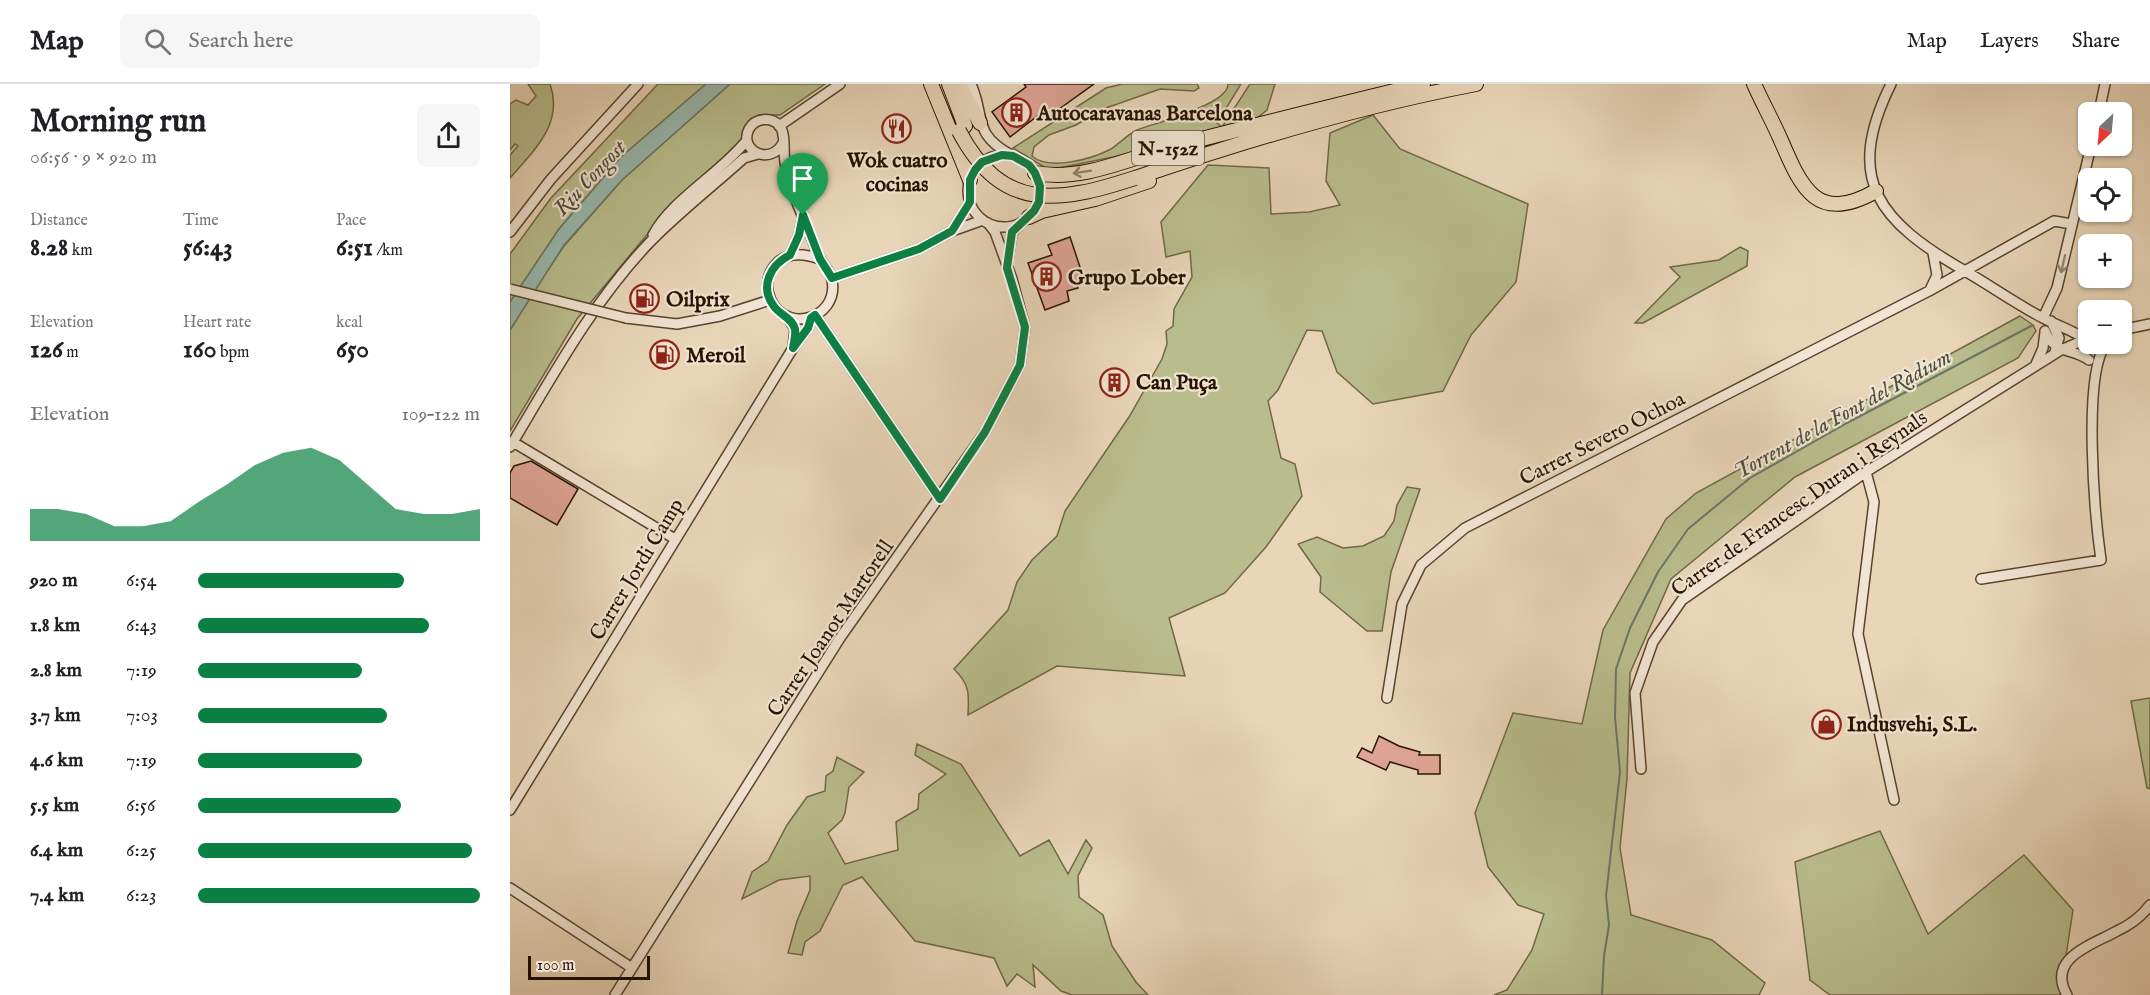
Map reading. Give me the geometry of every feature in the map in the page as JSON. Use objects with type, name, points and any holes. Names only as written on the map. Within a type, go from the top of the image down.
[{"type":"highway","points":[[931,84],[970,180]]},
{"type":"highway","points":[[939,84],[968,127]]},
{"type":"highway","points":[[949,84],[968,127]]},
{"type":"highway","points":[[959,84],[968,127],[967,147],[984,168],[1010,187],[1029,194],[1066,197],[1086,194],[1135,173],[1301,115]]},
{"type":"highway","name":"N-152z","points":[[1035,173],[1048,175],[1084,172],[1180,145],[1423,84]]},
{"type":"highway","name":"N-152z","points":[[1025,220],[1042,211],[1095,199],[1188,168],[1237,146],[1373,107],[1476,84]]},
{"type":"highway","points":[[1754,84],[1794,171],[1806,190],[1827,202],[1840,205],[1855,202],[1876,191]]},
{"type":"highway","points":[[1761,84],[1764,103]]},
{"type":"highway","points":[[1135,173],[1237,146]]},
{"type":"street","points":[[626,96],[627,84]]},
{"type":"street","points":[[510,232],[551,179],[638,84]]},
{"type":"street","points":[[779,126],[840,84]]},
{"type":"street","points":[[971,84],[978,102],[968,127],[984,134],[996,146],[1029,165],[1035,173],[1040,193],[1039,202],[1012,232],[1007,268]]},
{"type":"street","points":[[1891,84],[1876,118],[1870,140],[1870,169],[1876,191],[1892,218],[1909,235],[1933,253],[2047,320],[2078,335]]},
{"type":"street","points":[[2100,102],[2105,84]]},
{"type":"street","points":[[649,243],[654,232],[668,214],[734,157],[747,140],[749,129],[758,121],[770,120],[779,126],[783,137],[785,165],[820,259],[832,278],[832,290],[828,303],[813,316],[800,320],[788,318],[780,313],[770,300],[767,283],[772,268],[780,260],[790,255],[802,254],[820,259]]},
{"type":"street","points":[[747,140],[749,146],[758,154]]},
{"type":"street","points":[[770,155],[776,152],[783,143]]},
{"type":"street","points":[[675,539],[512,444],[582,330],[610,290],[649,243],[744,158],[758,154],[770,155],[785,165]]},
{"type":"street","points":[[985,222],[970,202],[970,180],[982,162],[1002,155],[1013,156]]},
{"type":"street","points":[[2035,366],[2043,348],[2047,320],[2089,156]]},
{"type":"street","name":"N-152z","points":[[952,231],[970,202]]},
{"type":"street","points":[[790,255],[799,235],[803,215]]},
{"type":"street","name":"N-152z","points":[[832,278],[919,249],[952,231],[985,222],[1000,227],[1025,220]]},
{"type":"street","name":"Carrer Severo Ochoa","points":[[1387,698],[1402,604],[1421,565],[1465,528],[1929,291],[2054,221],[2072,224]]},
{"type":"street","name":"Carrer Joanot Martorell","points":[[615,995],[840,638],[985,432],[1020,365],[1025,327],[995,232],[985,222]]},
{"type":"street","points":[[1929,291],[1937,275],[1933,253]]},
{"type":"street","points":[[510,290],[626,318],[677,324],[720,316],[770,300]]},
{"type":"street","points":[[813,316],[940,499]]},
{"type":"street","name":"Carrer Jordi Camp","points":[[510,810],[793,348],[808,328],[813,316]]},
{"type":"street","points":[[788,318],[795,329],[793,348]]},
{"type":"street","points":[[2047,320],[2059,338],[2058,350]]},
{"type":"street","points":[[2132,328],[2150,324]]},
{"type":"street","points":[[2045,331],[2058,350],[2094,359]]},
{"type":"street","name":"Carrer de Francesc Duran i Reynals","points":[[1641,769],[1635,693],[1653,642],[1682,600],[1866,472],[2058,350],[2078,343]]},
{"type":"street","points":[[1981,579],[2101,560],[2093,496],[2096,376],[2092,354]]},
{"type":"street","points":[[2094,359],[2098,354]]},
{"type":"street","points":[[1866,472],[1874,502],[1858,634],[1894,800]]},
{"type":"street","points":[[510,888],[632,968]]},
{"type":"street","points":[[2067,995],[2061,979],[2063,970],[2072,956],[2128,925],[2143,914],[2150,905]]},
{"type":"green space","points":[[528,84],[550,84],[553,112],[544,136],[510,178],[510,155],[518,146],[515,144],[510,150],[510,104],[516,100],[528,105],[536,96]]},
{"type":"green space","points":[[658,84],[706,84],[621,157],[559,229],[510,302],[510,254],[551,198]]},
{"type":"green space","points":[[730,84],[825,84],[780,115],[759,115],[749,122],[735,152],[650,231],[577,319],[510,431],[510,330],[534,291],[564,246],[622,180]]},
{"type":"green space","points":[[1122,84],[1197,84],[1199,88],[1194,91],[1160,89],[1106,108],[1076,125],[1049,135],[1034,147],[1032,156],[1049,163],[1082,160],[1111,149],[1137,130],[1174,118],[1217,99],[1228,84],[1241,84],[1217,123],[1222,127],[1250,84],[1275,84],[1267,110],[1252,122],[1113,157],[1049,170],[1013,148],[1106,88]]},
{"type":"green space","points":[[1373,115],[1400,149],[1528,204],[1516,282],[1471,335],[1443,391],[1373,404],[1337,372],[1322,331],[1307,330],[1278,390],[1268,401],[1281,458],[1295,464],[1302,496],[1266,547],[1225,593],[1169,618],[1185,676],[1057,666],[968,715],[966,685],[954,669],[1008,610],[1017,582],[1032,560],[1057,536],[1065,511],[1129,417],[1162,359],[1167,344],[1166,331],[1173,326],[1174,309],[1192,277],[1190,251],[1166,257],[1161,222],[1208,165],[1269,168],[1271,214],[1309,212],[1340,205],[1326,181],[1330,133]]},
{"type":"green space","points":[[1740,247],[1748,251],[1747,266],[1643,323],[1635,323],[1680,277],[1670,267],[1719,260]]},
{"type":"green space","points":[[2020,316],[2033,325],[2036,331],[2018,358],[1795,477],[1671,579],[1630,673],[1627,779],[1620,848],[1631,915],[1712,940],[1765,983],[1759,995],[1494,995],[1507,990],[1532,950],[1544,914],[1518,905],[1488,867],[1475,813],[1513,713],[1582,724],[1603,630],[1666,519],[1696,493]]},
{"type":"green space","points":[[1407,487],[1420,489],[1391,572],[1382,631],[1367,631],[1320,592],[1321,577],[1298,544],[1317,537],[1343,548],[1363,546],[1384,536],[1394,521],[1397,505]]},
{"type":"green space","points":[[2150,698],[2150,789],[2147,788],[2131,701]]},
{"type":"green space","points":[[917,744],[961,764],[1020,856],[1049,840],[1068,874],[1086,840],[1092,848],[1078,876],[1079,897],[1103,915],[1112,946],[1136,982],[1148,995],[1072,995],[1061,991],[1033,965],[1035,987],[1017,974],[1007,986],[994,958],[915,941],[862,877],[843,885],[820,931],[805,942],[802,955],[788,953],[797,921],[810,890],[810,876],[779,880],[742,899],[752,872],[768,861],[787,825],[807,797],[825,791],[826,776],[833,771],[837,757],[864,772],[849,787],[842,820],[828,833],[845,864],[898,850],[896,822],[918,809],[919,794],[946,774],[915,755]]},
{"type":"green space","points":[[1880,831],[1928,934],[2024,855],[2073,910],[2060,995],[1830,995],[1810,980],[1795,862]]},
{"type":"water","points":[[706,84],[730,84],[622,180],[564,245],[510,330],[510,302],[559,229],[621,157]]},
{"type":"building","points":[[1024,84],[1094,84],[1048,117],[1044,111],[1010,137],[992,112],[1026,87]]},
{"type":"building","points":[[1070,237],[1084,279],[1076,282],[1078,288],[1067,291],[1069,301],[1045,310],[1028,263],[1052,255],[1048,245]]},
{"type":"building","points":[[531,461],[578,489],[557,525],[510,498],[510,473],[514,466]]},
{"type":"building","points":[[1379,736],[1399,746],[1420,752],[1419,755],[1440,755],[1440,774],[1418,774],[1418,770],[1390,762],[1386,770],[1357,757],[1362,748],[1372,753]]},
{"type":"waterway","name":"Torrent de la Font del Ràdium","points":[[1602,995],[1604,956],[1609,925],[1606,896],[1620,772],[1615,717],[1616,669],[1630,628],[1658,572],[1688,529],[1750,478],[1847,423],[2033,325]]},
{"type":"place","name":"Autocaravanas Barcelona","points":[[1016,113]]},
{"type":"place","name":"Wok cuatro cocinas","points":[[897,129]]},
{"type":"place","name":"Grupo Lober","points":[[1047,277]]},
{"type":"place","name":"Oilprix","points":[[645,299]]},
{"type":"place","name":"Meroil","points":[[665,355]]},
{"type":"place","name":"Can Puça","points":[[1115,382]]},
{"type":"place","name":"Indusvehi, S.L.","points":[[1826,724]]},
{"type":"route","points":[[1002,155],[1013,156],[1029,165],[1035,173],[1040,186],[1039,202],[1029,217],[1012,232],[1007,268],[1025,327],[1020,365],[985,432],[940,499],[823,330],[815,315],[793,348],[795,329],[788,318],[772,305],[767,283],[772,268],[780,260],[790,255],[799,235],[803,215],[820,259],[832,278],[919,249],[952,231],[970,202],[968,192],[970,180],[982,162],[1002,155]]},
{"type":"water label","name":"Riu Congost","points":[[589,177]]}]
